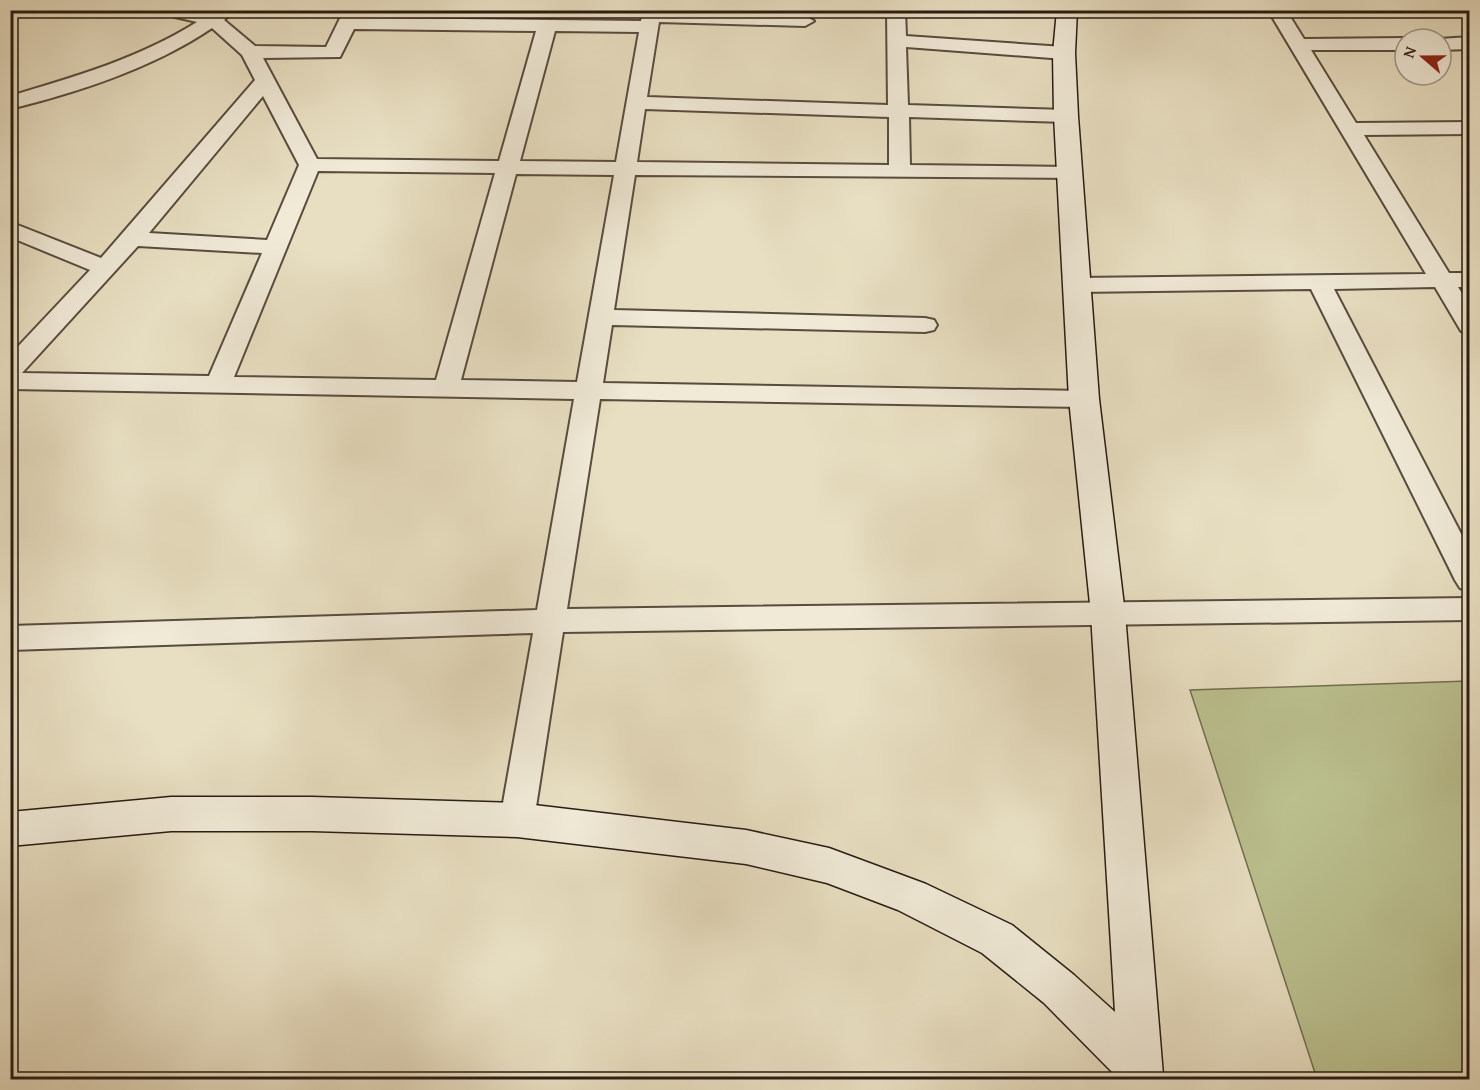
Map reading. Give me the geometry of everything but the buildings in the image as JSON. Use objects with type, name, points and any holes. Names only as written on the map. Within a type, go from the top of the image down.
[{"type":"main road","points":[[1067,10],[1064,53],[1066,116],[1084,399],[1108,614],[1141,1072]]},
{"type":"main road","points":[[10,829],[171,814],[312,814],[517,820],[746,847],[829,866],[912,897],[997,939],[1059,989],[1141,1072]]},
{"type":"street","points":[[168,10],[219,15],[250,52],[310,165]]},
{"type":"street","points":[[896,10],[900,171]]},
{"type":"street","points":[[1277,10],[1470,326]]},
{"type":"street","points":[[10,103],[121,69],[155,54],[219,15]]},
{"type":"street","points":[[250,52],[333,53],[350,17],[547,26],[651,18],[805,21]]},
{"type":"street","points":[[517,820],[651,18]]},
{"type":"street","points":[[446,388],[547,26]]},
{"type":"street","points":[[897,41],[1064,53]]},
{"type":"street","points":[[1298,45],[1393,44]]},
{"type":"street","points":[[1453,44],[1470,44]]},
{"type":"street","points":[[10,371],[132,239],[265,81]]},
{"type":"street","points":[[636,103],[1066,116]]},
{"type":"street","points":[[1349,129],[1470,128]]},
{"type":"street","points":[[310,165],[1070,173]]},
{"type":"street","points":[[218,384],[310,165]]},
{"type":"street","points":[[10,229],[105,268]]},
{"type":"street","points":[[132,239],[276,247]]},
{"type":"street","points":[[1077,285],[1470,280]]},
{"type":"street","points":[[1319,282],[1470,580]]},
{"type":"street","points":[[601,317],[925,325]]},
{"type":"street","points":[[10,381],[1084,399]]},
{"type":"street","points":[[10,638],[550,621],[1470,609]]},
{"type":"green space","points":[[1469,681],[1469,1079],[1317,1079],[1190,690]]}]
